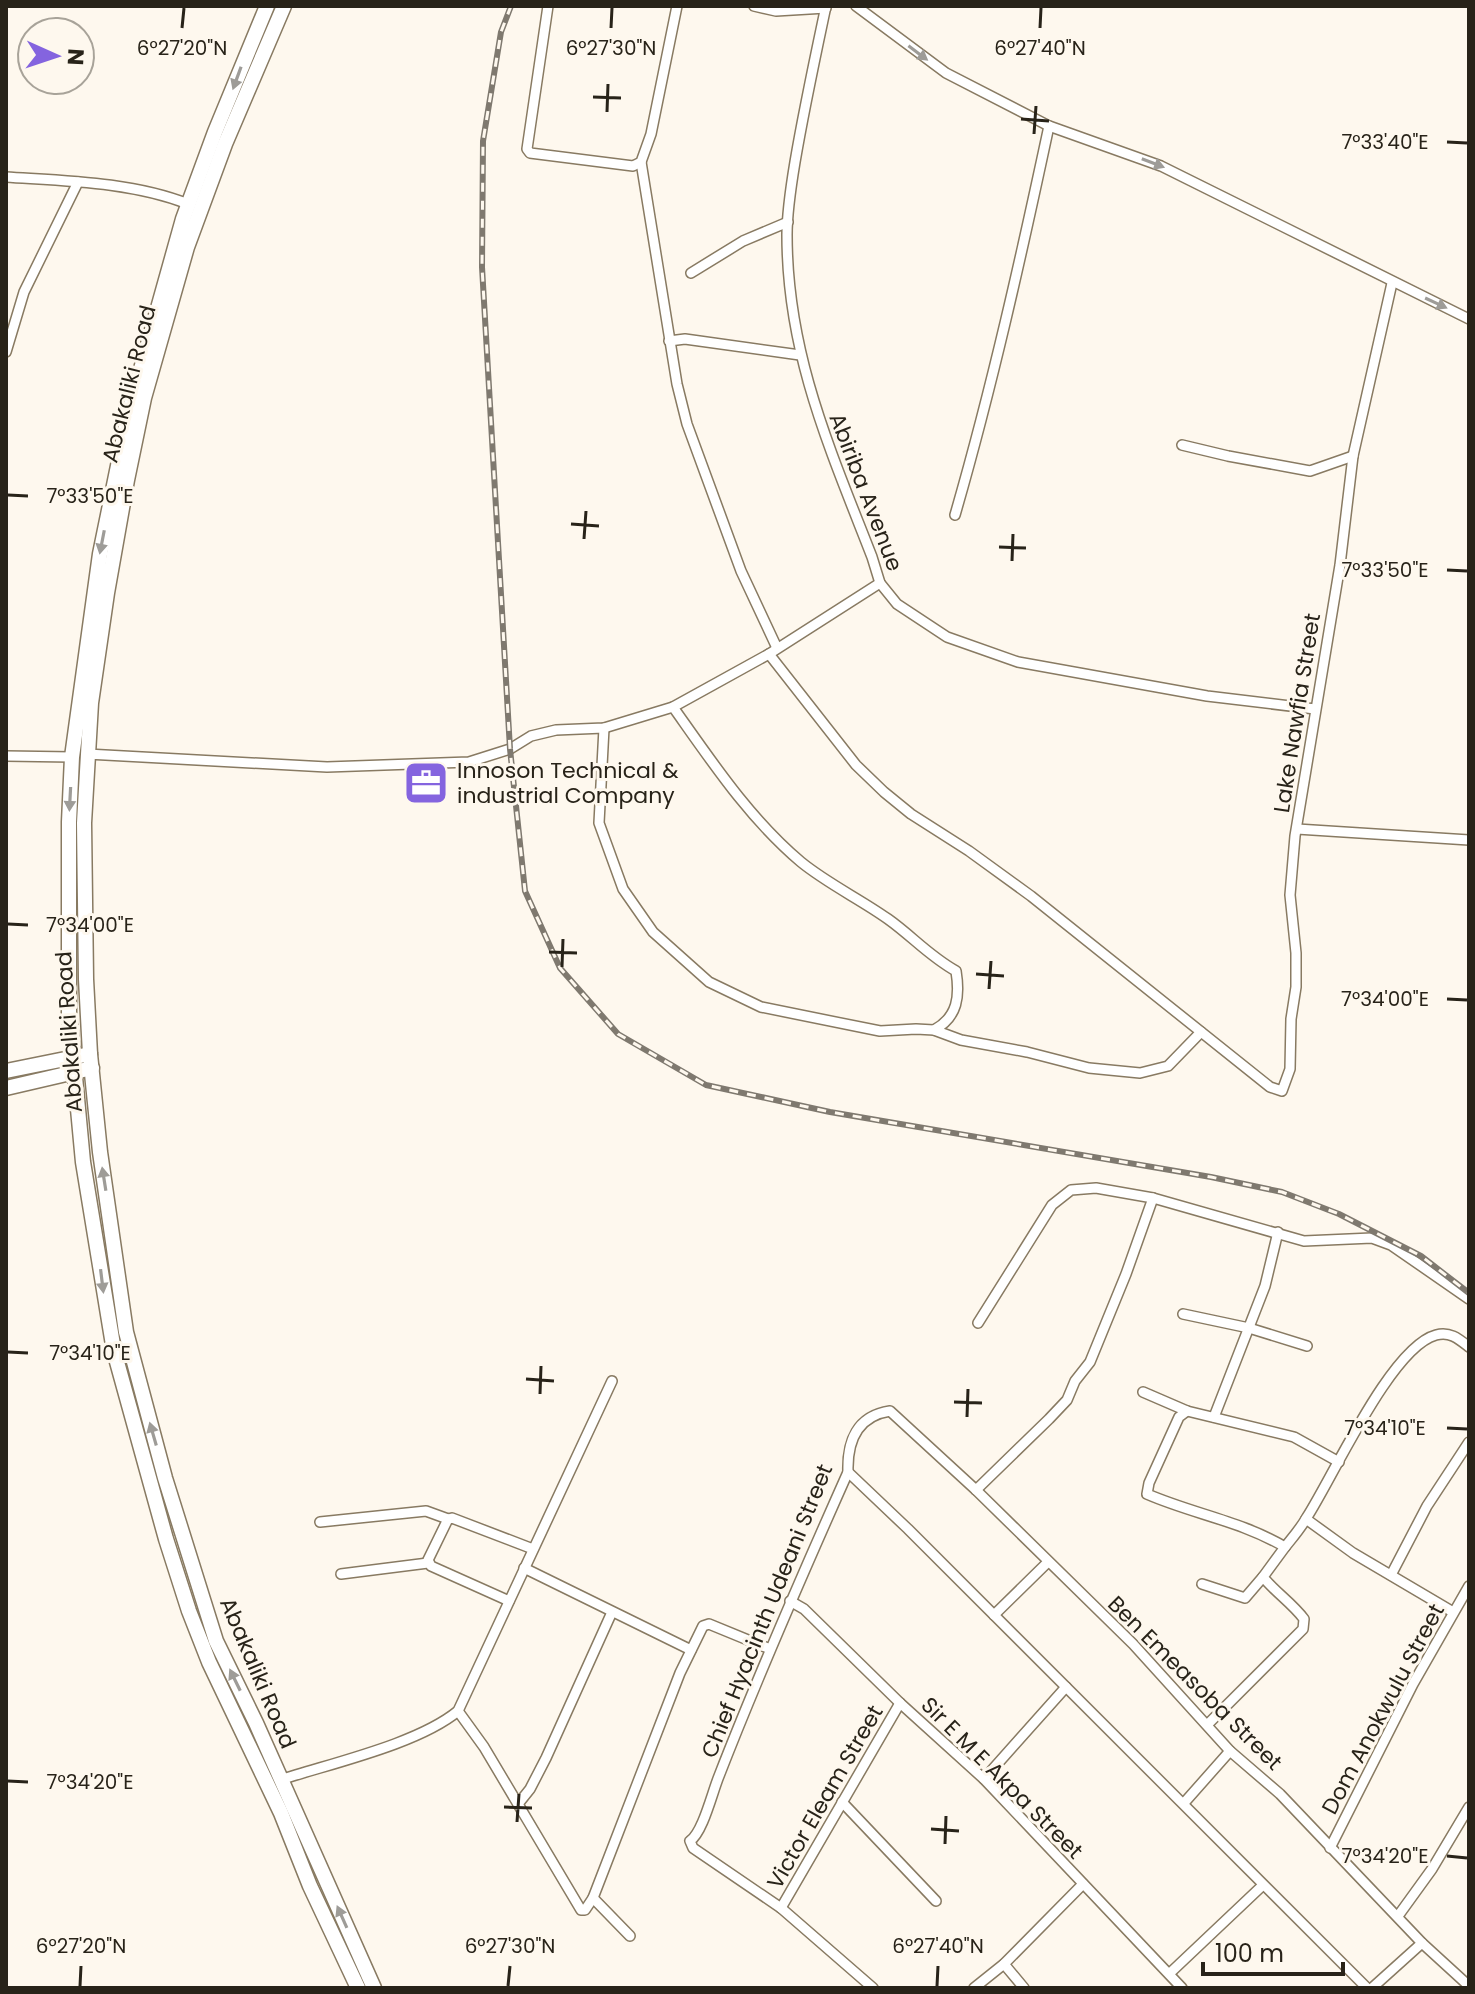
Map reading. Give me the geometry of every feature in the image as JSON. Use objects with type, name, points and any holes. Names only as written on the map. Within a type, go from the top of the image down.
[{"type":"main road","name":"Abakaliki Road","points":[[267,6],[188,204],[129,412],[96,577],[68,941],[73,1064],[83,1162],[114,1351],[181,1589],[209,1662],[358,1988]]},
{"type":"main road","name":"Abakaliki Road","points":[[284,6],[225,144],[187,247],[144,398],[107,593],[80,756],[91,1061],[100,1152],[126,1332],[142,1397],[216,1641],[374,1988]]},
{"type":"main road","points":[[6,1071],[91,1061]]},
{"type":"main road","points":[[6,1088],[73,1064]]},
{"type":"street","points":[[548,6],[527,149],[530,153],[633,166],[641,162]]},
{"type":"street","points":[[604,728],[599,823],[623,889],[664,943],[709,982],[761,1007],[880,1031],[934,1030],[961,1040],[1089,1068],[1140,1073],[1168,1066],[1201,1032],[1031,896],[884,792],[856,765],[773,651],[687,424],[669,341],[641,162],[651,134],[677,6]]},
{"type":"street","points":[[754,6],[776,11],[826,7]]},
{"type":"street","points":[[856,6],[946,73],[1049,126],[1161,166],[1469,319]]},
{"type":"street","name":"Abiriba Avenue","points":[[826,7],[803,116],[788,222],[794,318],[813,405],[880,583],[897,604],[947,637],[1018,662],[1207,696],[1315,709]]},
{"type":"street","points":[[955,515],[1017,278],[1049,126]]},
{"type":"street","points":[[6,177],[78,182],[160,195],[188,204]]},
{"type":"street","points":[[6,352],[24,292],[78,182]]},
{"type":"street","points":[[691,273],[743,241],[788,222]]},
{"type":"street","name":"Lake Nawfia Street","points":[[1201,1032],[1270,1087],[1282,1091],[1291,1061],[1291,1019],[1296,987],[1290,895],[1297,829],[1340,565],[1353,456],[1392,283]]},
{"type":"street","points":[[669,341],[685,339],[800,355]]},
{"type":"street","points":[[1182,445],[1310,471],[1353,456]]},
{"type":"street","points":[[6,756],[80,756],[327,767],[469,762],[510,749],[531,736],[556,730],[604,728],[673,707],[773,651],[880,583]]},
{"type":"street","points":[[673,707],[753,815],[802,863],[890,920],[932,957],[956,971],[958,987],[953,1014],[945,1024],[934,1030]]},
{"type":"street","points":[[1297,829],[1469,840]]},
{"type":"street","points":[[978,1323],[1052,1205],[1071,1190],[1096,1188],[1153,1198],[1304,1241],[1372,1238],[1391,1245],[1469,1299]]},
{"type":"street","points":[[976,1490],[1067,1400],[1075,1381],[1090,1362],[1153,1198]]},
{"type":"street","points":[[1214,1417],[1265,1286],[1278,1232]]},
{"type":"street","points":[[1183,1314],[1249,1328],[1307,1346]]},
{"type":"street","points":[[1202,1584],[1245,1598],[1306,1519],[1393,1371],[1426,1338],[1439,1333],[1451,1334],[1469,1347]]},
{"type":"street","points":[[280,1780],[419,1734],[440,1725],[458,1711],[612,1381]]},
{"type":"street","points":[[1143,1392],[1187,1411],[1294,1437],[1339,1462]]},
{"type":"street","name":"Ben Emeasoba Street","points":[[890,1411],[976,1490],[1133,1644],[1230,1751],[1280,1794],[1422,1943],[1469,1986]]},
{"type":"street","name":"Chief Hyacinth Udeani Street","points":[[781,1908],[693,1848],[690,1841],[698,1836],[706,1808],[770,1649],[848,1472],[847,1455],[856,1432],[865,1419],[890,1411]]},
{"type":"street","points":[[1187,1411],[1179,1417],[1147,1494],[1175,1506],[1236,1523],[1285,1547]]},
{"type":"street","points":[[1391,1575],[1427,1506],[1469,1442]]},
{"type":"street","points":[[848,1472],[1370,1988],[1422,1943]]},
{"type":"street","points":[[320,1522],[426,1511],[448,1519],[457,1518],[533,1549]]},
{"type":"street","points":[[428,1563],[448,1519]]},
{"type":"street","points":[[1306,1519],[1353,1553],[1453,1612]]},
{"type":"street","points":[[994,1615],[1048,1562]]},
{"type":"street","points":[[341,1574],[428,1563],[509,1601]]},
{"type":"street","points":[[524,1568],[691,1650]]},
{"type":"street","points":[[1208,1724],[1303,1629],[1304,1619],[1292,1603],[1263,1577]]},
{"type":"street","name":"Dom Anokwulu Street","points":[[1330,1848],[1413,1684],[1469,1586]]},
{"type":"street","name":"Sir E M E Akpa Street","points":[[790,1601],[804,1609],[900,1703],[984,1779],[1182,1988]]},
{"type":"street","points":[[518,1804],[530,1789],[546,1758],[612,1612]]},
{"type":"street","points":[[458,1711],[484,1747],[581,1910],[585,1910],[593,1898],[691,1650],[705,1624],[770,1649]]},
{"type":"street","points":[[984,1779],[1066,1687]]},
{"type":"street","name":"Victor Eleam Street","points":[[781,1908],[900,1703]]},
{"type":"street","points":[[1184,1803],[1230,1751]]},
{"type":"street","points":[[842,1802],[936,1901]]},
{"type":"street","points":[[1398,1916],[1432,1869],[1469,1807]]},
{"type":"street","points":[[974,1988],[1004,1964],[1083,1884]]},
{"type":"street","points":[[1170,1973],[1263,1885]]},
{"type":"street","points":[[593,1898],[630,1936]]},
{"type":"street","points":[[781,1908],[873,1988]]},
{"type":"street","points":[[1004,1964],[1024,1988]]},
{"type":"railway","points":[[511,6],[501,32],[483,141],[482,267],[510,749],[525,891],[560,968],[618,1034],[706,1085],[830,1112],[1282,1192],[1339,1214],[1421,1256],[1469,1293]]},
{"type":"place","name":"Innoson Technical & industrial Company","points":[[426,783]]}]
